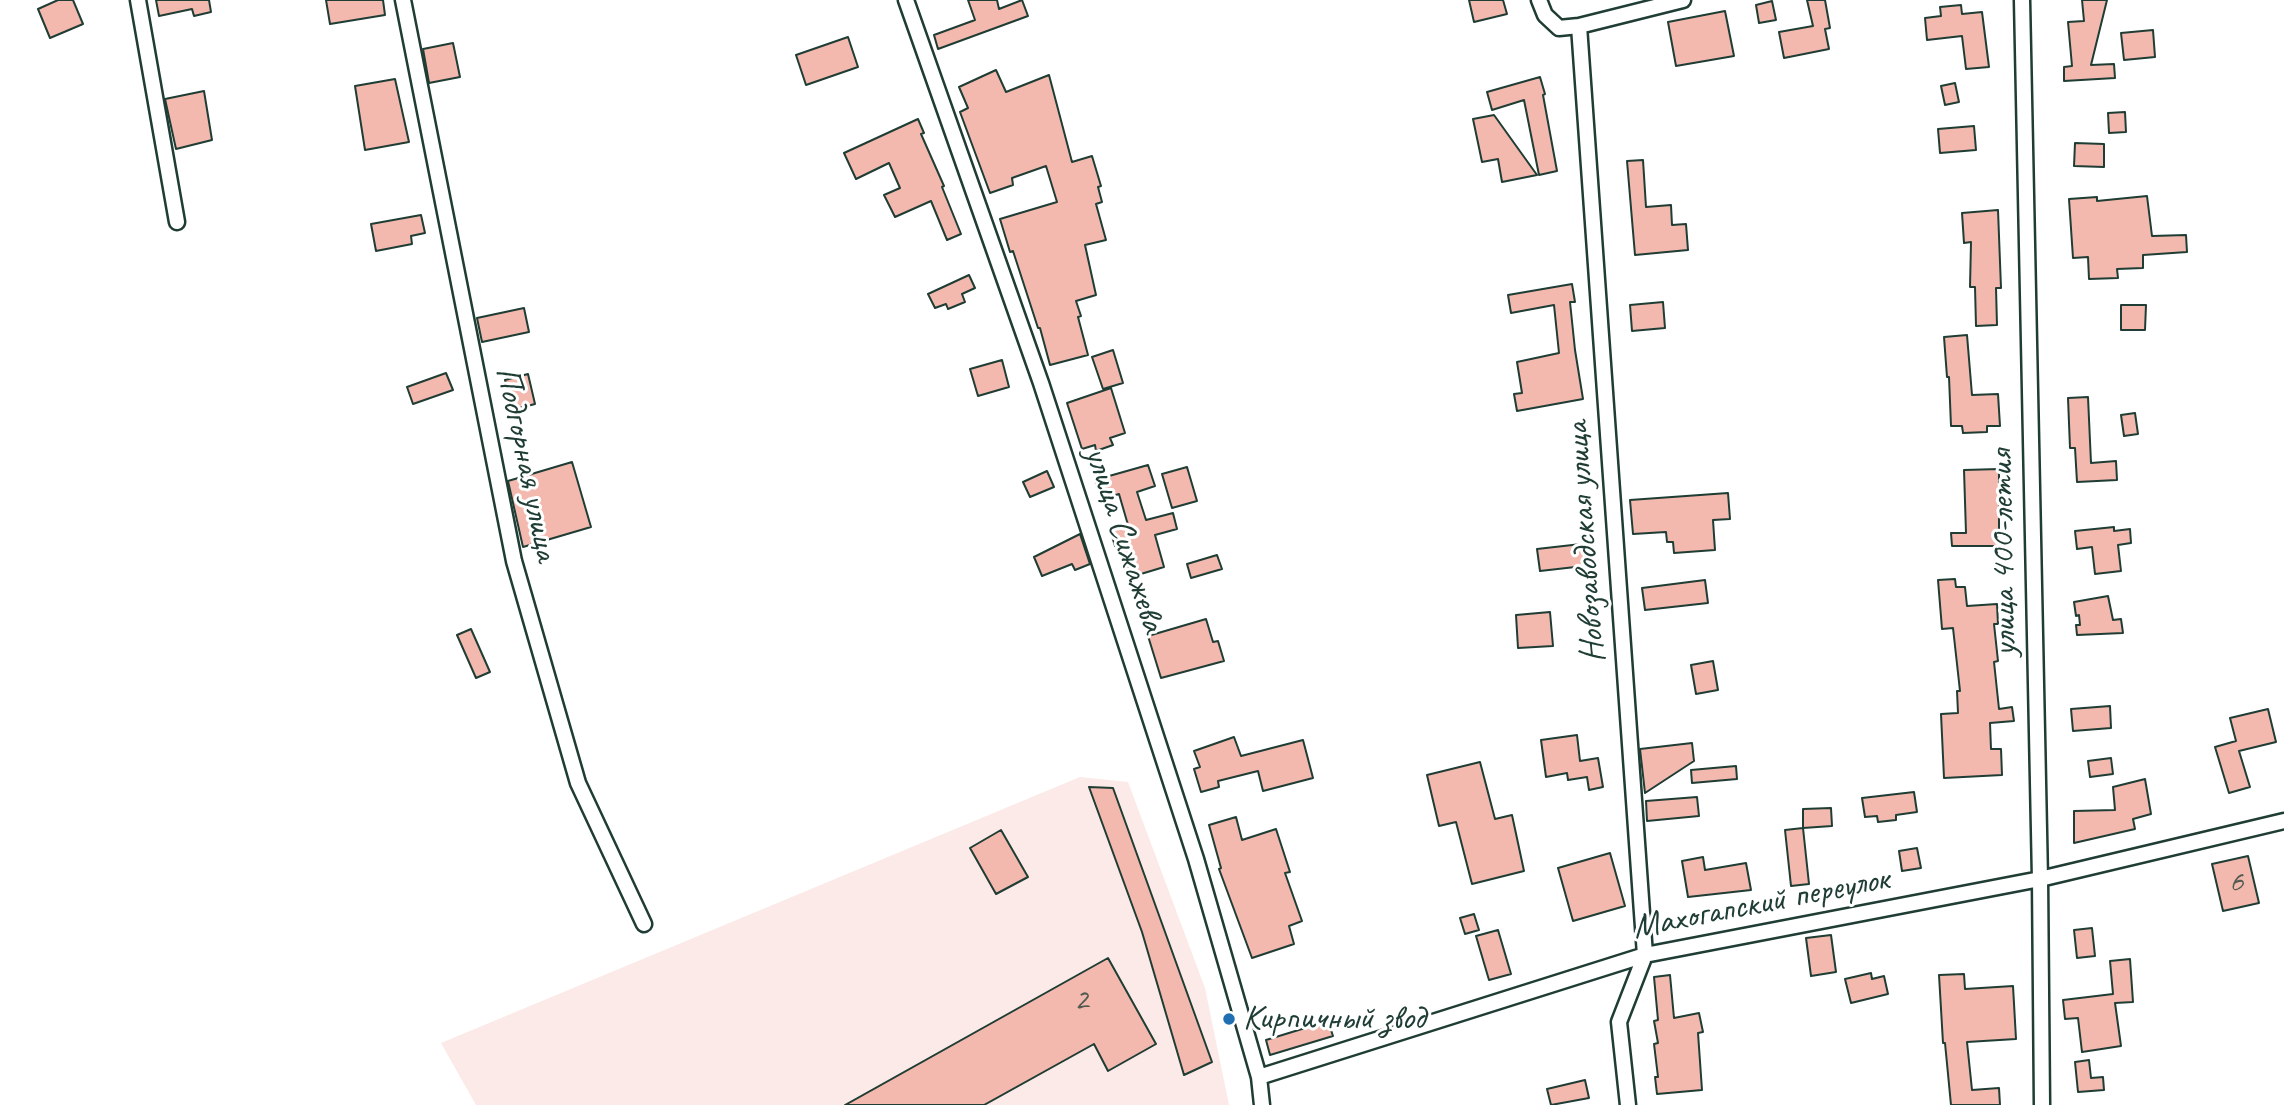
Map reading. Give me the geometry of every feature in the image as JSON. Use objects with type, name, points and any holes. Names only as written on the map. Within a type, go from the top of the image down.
[{"type":"street","points":[[138,0],[177,222]]},
{"type":"street","name":"Подгорная улица","points":[[403,0],[514,561],[578,783],[644,924]]},
{"type":"street","name":"улица Сижажева","points":[[905,0],[1050,409],[1196,859],[1259,1076],[1262,1105]]},
{"type":"street","points":[[1539,0],[1545,15],[1559,28],[1579,26],[1683,0]]},
{"type":"street","name":"улица 400-летия","points":[[2022,0],[2040,878],[2042,1105]]},
{"type":"street","name":"Новозаводская улица","points":[[1579,26],[1645,955],[1619,1022],[1628,1105]]},
{"type":"street","name":"Махогапский переулок","points":[[1259,1076],[1645,955],[2040,878],[2284,821]]},
{"type":"shaded area","points":[[1080,777],[1128,782],[1205,988],[1229,1105],[476,1105],[441,1043]]},
{"type":"building","points":[[58,0],[73,0],[83,24],[50,38],[38,9]]},
{"type":"building","points":[[156,0],[209,0],[211,12],[194,16],[192,9],[159,16]]},
{"type":"building","points":[[326,0],[383,0],[385,15],[330,24]]},
{"type":"building","points":[[968,0],[997,0],[999,9],[1022,0],[1028,16],[938,49],[934,35],[975,20]]},
{"type":"building","points":[[1469,0],[1503,0],[1507,14],[1474,22]]},
{"type":"building","points":[[1807,0],[1825,0],[1830,28],[1825,29],[1829,49],[1784,58],[1779,32],[1813,26]]},
{"type":"building","points":[[2082,0],[2107,0],[2091,65],[2114,64],[2115,78],[2064,81],[2064,67],[2072,66],[2068,22],[2084,21]]},
{"type":"building","points":[[1772,1],[1776,20],[1759,23],[1756,5]]},
{"type":"building","points":[[1961,5],[1962,14],[1982,12],[1989,67],[1966,69],[1962,36],[1927,40],[1925,18],[1941,16],[1940,7]]},
{"type":"building","points":[[1725,11],[1734,56],[1676,66],[1668,22]]},
{"type":"building","points":[[2153,30],[2155,57],[2124,60],[2121,33]]},
{"type":"building","points":[[848,37],[858,67],[806,85],[796,55]]},
{"type":"building","points":[[453,43],[460,77],[429,83],[423,49]]},
{"type":"building","points":[[996,70],[1006,92],[1049,75],[1072,162],[1092,156],[1101,186],[1098,187],[1102,202],[1096,204],[1106,240],[1085,245],[1096,295],[1076,301],[1088,355],[1050,365],[1040,328],[1000,219],[1057,202],[1046,166],[1012,178],[1013,185],[990,193],[960,112],[968,108],[959,87]]},
{"type":"building","points":[[1540,77],[1557,171],[1539,175],[1524,100],[1492,110],[1487,92]]},
{"type":"building","points":[[395,79],[409,142],[365,150],[355,86]]},
{"type":"building","points":[[1955,83],[1959,102],[1945,105],[1941,86]]},
{"type":"building","points":[[204,91],[212,140],[176,149],[165,99]]},
{"type":"building","points":[[2125,112],[2126,132],[2109,133],[2108,113]]},
{"type":"building","points":[[1494,115],[1537,175],[1502,182],[1498,159],[1482,162],[1473,119]]},
{"type":"building","points":[[918,119],[924,133],[921,134],[961,234],[947,240],[931,201],[895,217],[884,195],[900,188],[889,163],[856,179],[844,153]]},
{"type":"building","points":[[1974,126],[1976,150],[1940,153],[1938,129]]},
{"type":"building","points":[[2075,143],[2104,144],[2104,167],[2074,166]]},
{"type":"building","points":[[1643,160],[1646,207],[1671,205],[1672,225],[1686,224],[1688,250],[1635,255],[1627,161]]},
{"type":"building","points":[[2147,196],[2152,236],[2186,235],[2187,252],[2143,255],[2143,268],[2117,269],[2118,278],[2089,279],[2088,257],[2073,258],[2069,199],[2097,197],[2097,201]]},
{"type":"building","points":[[1998,210],[2001,288],[1996,288],[1997,325],[1976,326],[1975,287],[1970,287],[1971,242],[1964,243],[1962,213]]},
{"type":"building","points":[[421,215],[425,233],[411,236],[412,244],[376,251],[371,224]]},
{"type":"building","points":[[969,275],[975,288],[962,294],[965,302],[948,309],[946,304],[935,308],[928,294]]},
{"type":"building","points":[[1572,284],[1575,302],[1570,302],[1583,399],[1517,411],[1514,394],[1522,393],[1517,362],[1559,353],[1554,305],[1511,313],[1508,295]]},
{"type":"building","points":[[1663,302],[1665,328],[1632,331],[1630,305]]},
{"type":"building","points":[[2121,305],[2146,305],[2145,330],[2121,330]]},
{"type":"building","points":[[524,308],[529,332],[482,342],[477,318]]},
{"type":"building","points":[[1967,335],[1972,395],[1998,394],[2000,426],[1987,426],[1987,432],[1963,433],[1962,426],[1951,426],[1944,337]]},
{"type":"building","points":[[1113,350],[1123,383],[1103,389],[1092,357]]},
{"type":"building","points":[[1002,360],[1009,387],[978,396],[970,369]]},
{"type":"building","points":[[446,373],[453,390],[413,404],[407,387]]},
{"type":"building","points":[[528,374],[535,404],[512,410],[505,380]]},
{"type":"building","points":[[1111,388],[1125,433],[1110,438],[1113,445],[1096,451],[1095,445],[1082,449],[1067,403]]},
{"type":"building","points":[[2088,397],[2091,463],[2116,461],[2117,480],[2077,482],[2075,448],[2070,448],[2068,398]]},
{"type":"building","points":[[2135,413],[2138,434],[2124,436],[2121,415]]},
{"type":"building","points":[[572,462],[591,527],[523,547],[508,481]]},
{"type":"building","points":[[1148,465],[1155,486],[1137,492],[1146,520],[1173,513],[1177,529],[1155,535],[1164,567],[1131,577],[1121,544],[1115,546],[1110,530],[1128,525],[1119,494],[1101,500],[1095,480]]},
{"type":"building","points":[[1187,467],[1197,501],[1172,508],[1162,474]]},
{"type":"building","points":[[1999,469],[1999,546],[1952,546],[1951,533],[1966,533],[1964,470]]},
{"type":"building","points":[[1047,471],[1054,487],[1030,497],[1023,482]]},
{"type":"building","points":[[1728,493],[1730,519],[1713,520],[1715,550],[1674,553],[1673,542],[1667,542],[1666,532],[1633,534],[1630,500]]},
{"type":"building","points":[[2114,527],[2114,531],[2130,529],[2131,543],[2118,545],[2121,571],[2095,574],[2092,547],[2077,549],[2075,531]]},
{"type":"building","points":[[1080,534],[1090,564],[1075,570],[1072,564],[1042,576],[1034,557]]},
{"type":"building","points":[[1590,543],[1593,565],[1540,571],[1537,549]]},
{"type":"building","points":[[1217,555],[1222,569],[1191,578],[1187,564]]},
{"type":"building","points":[[1955,579],[1956,587],[1965,587],[1967,606],[1997,604],[1998,624],[1994,624],[1998,661],[1994,662],[1999,709],[2012,707],[2014,721],[1990,723],[1991,749],[2001,749],[2002,775],[1944,778],[1941,714],[1958,713],[1957,691],[1960,691],[1953,628],[1942,629],[1938,580]]},
{"type":"building","points":[[1705,580],[1708,603],[1645,610],[1642,588]]},
{"type":"building","points":[[2108,596],[2113,620],[2121,619],[2123,633],[2077,635],[2076,625],[2080,625],[2074,602]]},
{"type":"building","points":[[1550,612],[1553,646],[1518,648],[1516,615]]},
{"type":"building","points":[[1206,619],[1213,642],[1218,641],[1224,661],[1161,678],[1148,636]]},
{"type":"building","points":[[471,629],[490,672],[476,678],[457,635]]},
{"type":"building","points":[[1713,661],[1718,690],[1696,694],[1691,665]]},
{"type":"building","points":[[2110,706],[2111,728],[2073,731],[2071,709]]},
{"type":"building","points":[[2268,709],[2276,742],[2239,751],[2250,787],[2229,793],[2215,747],[2236,741],[2230,718]]},
{"type":"building","points":[[1577,735],[1580,761],[1598,758],[1603,787],[1589,790],[1587,777],[1568,780],[1567,773],[1546,777],[1541,740]]},
{"type":"building","points":[[1234,737],[1241,756],[1303,740],[1313,778],[1263,791],[1258,771],[1218,781],[1219,787],[1201,792],[1194,769],[1200,767],[1194,751]]},
{"type":"building","points":[[1692,743],[1694,761],[1645,793],[1640,749]]},
{"type":"building","points":[[2111,758],[2113,774],[2090,777],[2088,761]]},
{"type":"building","points":[[1480,762],[1495,819],[1512,815],[1524,871],[1472,884],[1456,822],[1439,826],[1427,775]]},
{"type":"building","points":[[1736,766],[1737,779],[1692,783],[1691,770]]},
{"type":"building","points":[[2145,779],[2151,814],[2133,819],[2135,829],[2074,843],[2074,811],[2115,810],[2113,787]]},
{"type":"building","points":[[1089,787],[1113,788],[1212,1062],[1184,1075],[1142,932]]},
{"type":"building","points":[[1914,792],[1917,812],[1896,815],[1896,820],[1878,822],[1877,816],[1865,817],[1862,798]]},
{"type":"building","points":[[1697,797],[1699,816],[1647,821],[1646,801]]},
{"type":"building","points":[[1831,808],[1832,826],[1803,828],[1803,809]]},
{"type":"building","points":[[1236,817],[1242,840],[1276,829],[1290,872],[1285,873],[1302,921],[1289,926],[1294,944],[1252,958],[1219,869],[1221,868],[1209,825]]},
{"type":"building","points":[[1803,828],[1809,884],[1791,886],[1785,830]]},
{"type":"building","points":[[1001,830],[1028,877],[996,894],[970,848]]},
{"type":"building","points":[[1917,848],[1921,868],[1902,871],[1899,851]]},
{"type":"building","points":[[1610,853],[1625,906],[1573,921],[1558,868]]},
{"type":"building","points":[[2248,856],[2259,903],[2223,911],[2212,864]]},
{"type":"building","points":[[1703,857],[1705,870],[1746,863],[1751,890],[1688,897],[1682,861]]},
{"type":"building","points":[[1474,914],[1479,930],[1465,934],[1460,918]]},
{"type":"building","points":[[2092,928],[2095,956],[2077,958],[2074,930]]},
{"type":"building","points":[[1498,930],[1511,974],[1489,980],[1476,936]]},
{"type":"building","points":[[1831,935],[1836,972],[1811,976],[1806,938]]},
{"type":"building","points":[[1108,958],[1156,1044],[1108,1071],[1094,1044],[984,1105],[845,1105]]},
{"type":"building","points":[[2130,959],[2133,1002],[2115,1003],[2121,1046],[2082,1052],[2078,1018],[2065,1019],[2063,1000],[2113,994],[2110,961]]},
{"type":"building","points":[[1871,973],[1872,979],[1884,976],[1888,994],[1851,1003],[1845,979]]},
{"type":"building","points":[[1964,974],[1965,989],[2013,986],[2016,1039],[1967,1042],[1972,1090],[1999,1088],[2000,1105],[1951,1105],[1943,1043],[1939,975]]},
{"type":"building","points":[[1670,975],[1674,1018],[1699,1013],[1703,1032],[1698,1033],[1702,1090],[1657,1094],[1654,1044],[1658,1043],[1654,1021],[1658,1020],[1654,977]]},
{"type":"building","points":[[1328,1021],[1333,1036],[1270,1055],[1266,1040]]},
{"type":"building","points":[[2089,1060],[2091,1078],[2103,1077],[2104,1090],[2078,1092],[2075,1062]]},
{"type":"building","points":[[1585,1080],[1589,1098],[1551,1105],[1547,1089]]},
{"type":"place","name":"Кирпичный звод","points":[[1229,1019]]}]
